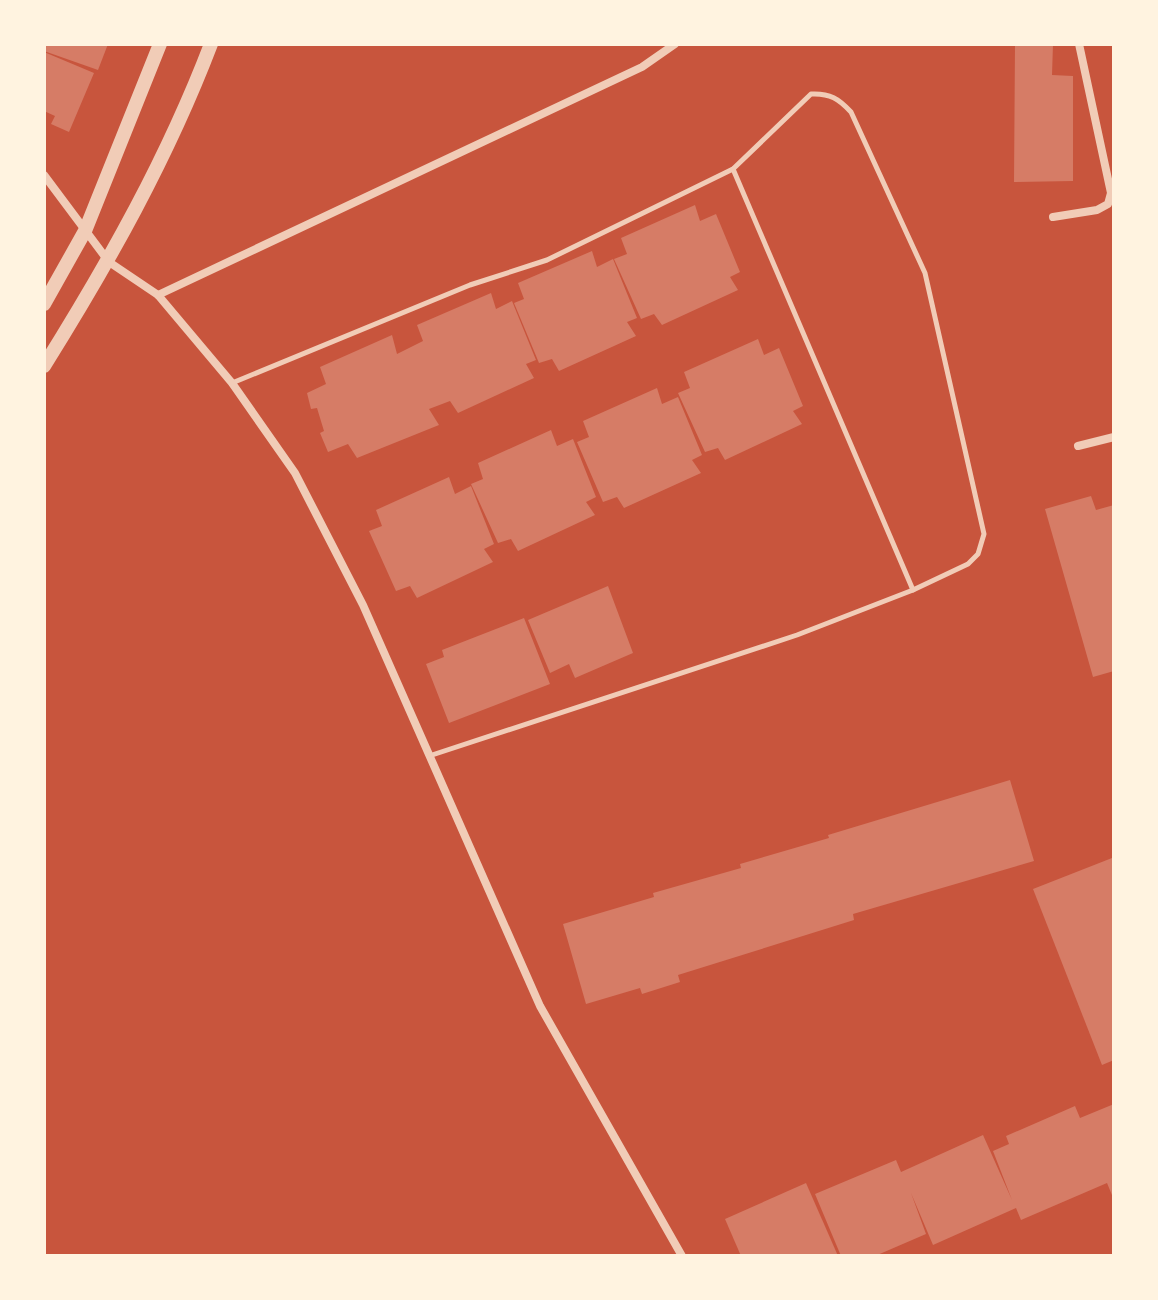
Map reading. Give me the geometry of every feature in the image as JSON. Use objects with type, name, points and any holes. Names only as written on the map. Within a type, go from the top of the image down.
[{"type":"street","points":[[44,304],[85,231],[160,44]]},
{"type":"street","points":[[44,366],[109,262],[158,170],[211,44]]},
{"type":"street","points":[[158,295],[642,67],[675,44]]},
{"type":"street","points":[[1053,217],[1097,210],[1108,204],[1111,193],[1079,44]]},
{"type":"street","points":[[44,175],[109,262],[158,295],[232,383],[266,427],[326,526],[540,1006],[682,1256]]},
{"type":"street","points":[[1078,446],[1114,437]]},
{"type":"lane","points":[[232,383],[470,285],[547,260],[733,169],[811,94],[824,93],[839,99],[851,112],[925,273],[984,534],[978,554],[968,564],[913,590],[797,635],[428,757]]},
{"type":"lane","points":[[733,169],[913,590]]},
{"type":"building","points":[[45,44],[108,44],[98,70],[44,51]]},
{"type":"building","points":[[1015,44],[1053,44],[1052,75],[1073,76],[1073,181],[1014,182]]},
{"type":"building","points":[[44,52],[94,73],[69,132],[51,124],[55,116],[44,111]]},
{"type":"building","points":[[695,205],[700,221],[716,214],[740,272],[730,277],[738,290],[662,325],[654,314],[641,319],[614,259],[627,254],[621,238]]},
{"type":"building","points":[[592,251],[597,267],[613,259],[637,318],[627,322],[636,336],[559,371],[552,359],[539,363],[514,303],[524,299],[518,283]]},
{"type":"building","points":[[491,293],[496,309],[512,301],[536,360],[526,364],[534,378],[458,413],[450,401],[429,409],[439,425],[357,458],[348,444],[328,452],[320,433],[324,431],[317,408],[311,409],[307,393],[326,384],[320,367],[392,335],[397,354],[423,341],[417,325]]},
{"type":"building","points":[[758,339],[764,355],[779,348],[803,406],[793,411],[802,424],[725,460],[718,448],[705,452],[678,393],[690,388],[684,372]]},
{"type":"building","points":[[657,388],[662,404],[678,397],[702,455],[692,460],[701,473],[624,508],[617,497],[603,502],[577,442],[589,437],[583,421]]},
{"type":"building","points":[[551,430],[557,446],[573,439],[596,497],[586,502],[595,515],[518,551],[511,539],[498,543],[471,484],[483,479],[478,463]]},
{"type":"building","points":[[449,477],[455,494],[471,486],[494,544],[484,549],[493,562],[417,598],[410,586],[396,591],[369,531],[382,526],[376,510]]},
{"type":"building","points":[[1091,496],[1096,510],[1114,505],[1114,671],[1093,677],[1045,509]]},
{"type":"building","points":[[608,586],[633,653],[575,678],[569,664],[550,673],[528,620]]},
{"type":"building","points":[[524,618],[550,684],[449,723],[426,664],[444,657],[442,650]]},
{"type":"building","points":[[1010,780],[1034,861],[853,914],[854,920],[678,975],[680,982],[642,994],[640,988],[586,1004],[563,924],[654,897],[653,893],[741,868],[740,864],[829,838],[828,835]]},
{"type":"building","points":[[1112,858],[1114,1060],[1102,1065],[1033,889]]},
{"type":"building","points":[[1114,1104],[1114,1200],[1107,1183],[1021,1220],[1016,1208],[933,1245],[911,1193],[926,1234],[875,1256],[841,1256],[815,1194],[896,1160],[901,1172],[983,1135],[1012,1200],[993,1151],[1009,1144],[1006,1136],[1075,1106],[1080,1118]]},
{"type":"building","points":[[806,1183],[838,1256],[741,1256],[725,1219]]}]
